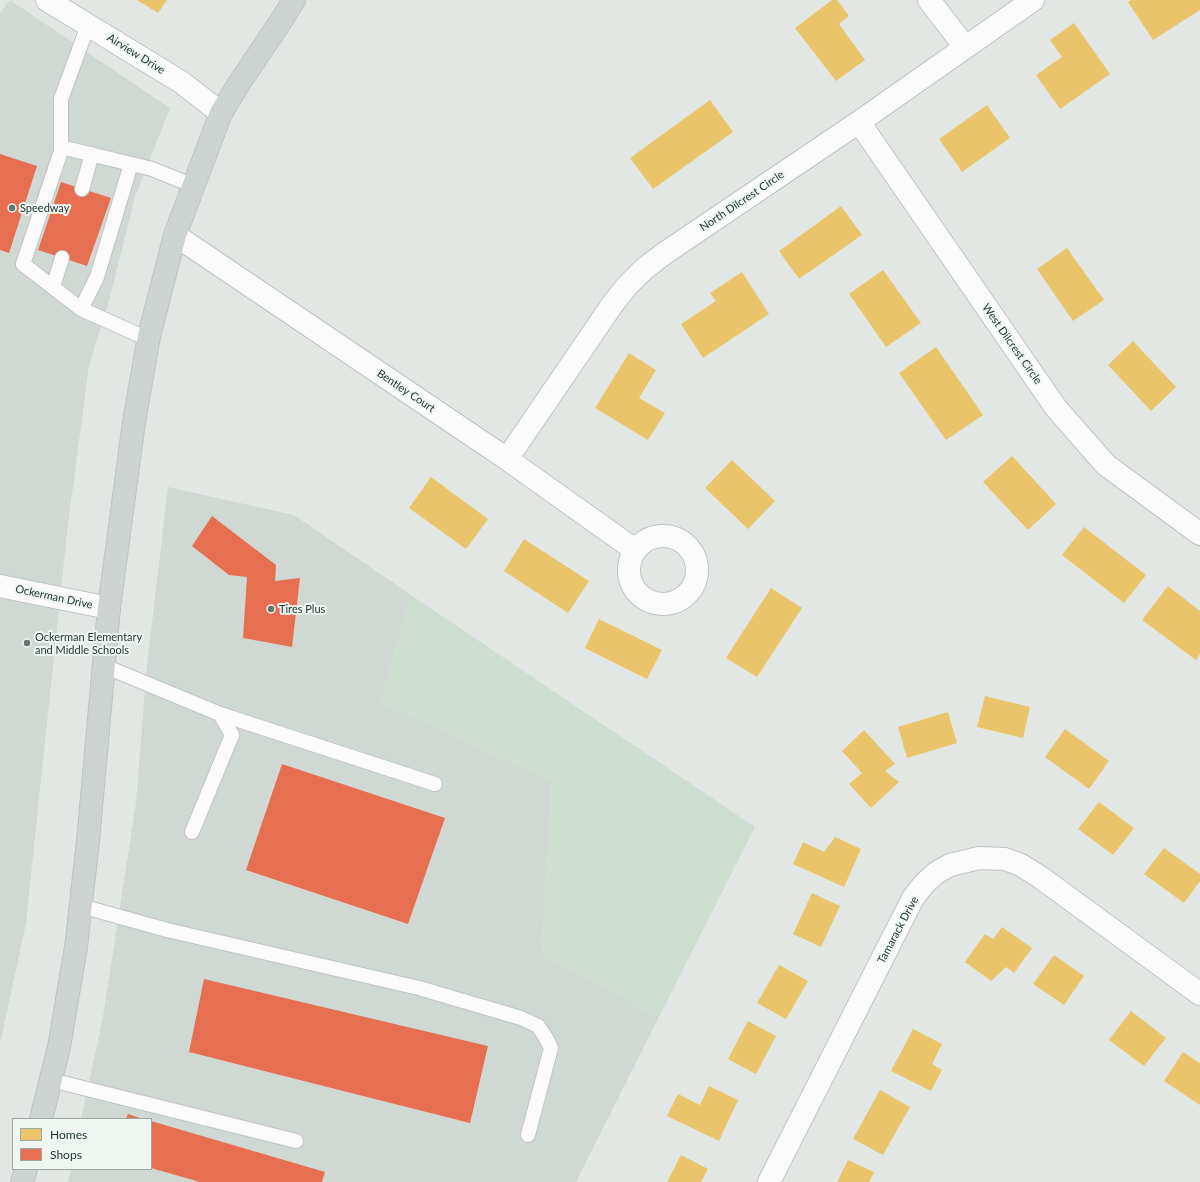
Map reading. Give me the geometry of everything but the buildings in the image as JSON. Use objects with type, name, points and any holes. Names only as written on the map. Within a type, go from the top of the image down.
[{"type":"main road","points":[[41,1118],[59,1047],[75,954],[88,841],[109,608],[134,422],[148,339],[175,235],[221,113],[294,0]]},
{"type":"main road","points":[[22,1182],[26,1170]]},
{"type":"street","name":"Airview Drive","points":[[47,0],[181,82],[221,113]]},
{"type":"street","points":[[929,0],[965,47]]},
{"type":"street","name":"North Dilcrest Circle","points":[[507,459],[612,305],[626,287],[644,269],[665,253],[859,122],[1033,0]]},
{"type":"street","name":"West Dilcrest Circle","points":[[859,122],[1056,408],[1106,465],[1200,534]]},
{"type":"street","name":"Bentley Court","points":[[175,235],[507,459],[635,550]]},
{"type":"street","name":"Ockerman Drive","points":[[0,586],[109,608]]},
{"type":"street","name":"Tamarack Drive","points":[[769,1182],[913,898],[924,884],[936,873],[950,865],[979,858],[1005,859],[1021,865],[1040,877],[1200,994]]},
{"type":"lane","points":[[88,25],[61,99],[61,147],[23,264],[81,309],[148,339]]},
{"type":"lane","points":[[61,147],[152,169],[194,186]]},
{"type":"lane","points":[[82,189],[92,154]]},
{"type":"lane","points":[[81,309],[97,277],[131,164]]},
{"type":"lane","points":[[53,287],[62,258]]},
{"type":"lane","points":[[104,666],[220,714],[435,784]]},
{"type":"lane","points":[[192,832],[232,735],[220,714]]},
{"type":"lane","points":[[81,906],[167,930],[419,988],[520,1018],[538,1026],[551,1048],[528,1135]]},
{"type":"lane","points":[[50,1080],[296,1141]]},
{"type":"shaded area","points":[[10,0],[170,108],[135,197],[109,301],[89,365],[67,532],[26,923],[0,1044],[0,13]]},
{"type":"shaded area","points":[[168,487],[294,515],[411,595],[381,702],[552,781],[542,954],[659,1017],[576,1182],[68,1182],[71,1170],[152,1170],[152,1118],[81,1118],[103,1017],[136,803],[147,665]]},
{"type":"green space","points":[[411,595],[755,827],[659,1017],[542,954],[552,781],[381,702]]},
{"type":"place","name":"Speedway","points":[[12,208]]},
{"type":"place","name":"Tires Plus","points":[[271,609]]},
{"type":"place","name":"Ockerman Elementary and Middle Schools","points":[[27,643]]}]
